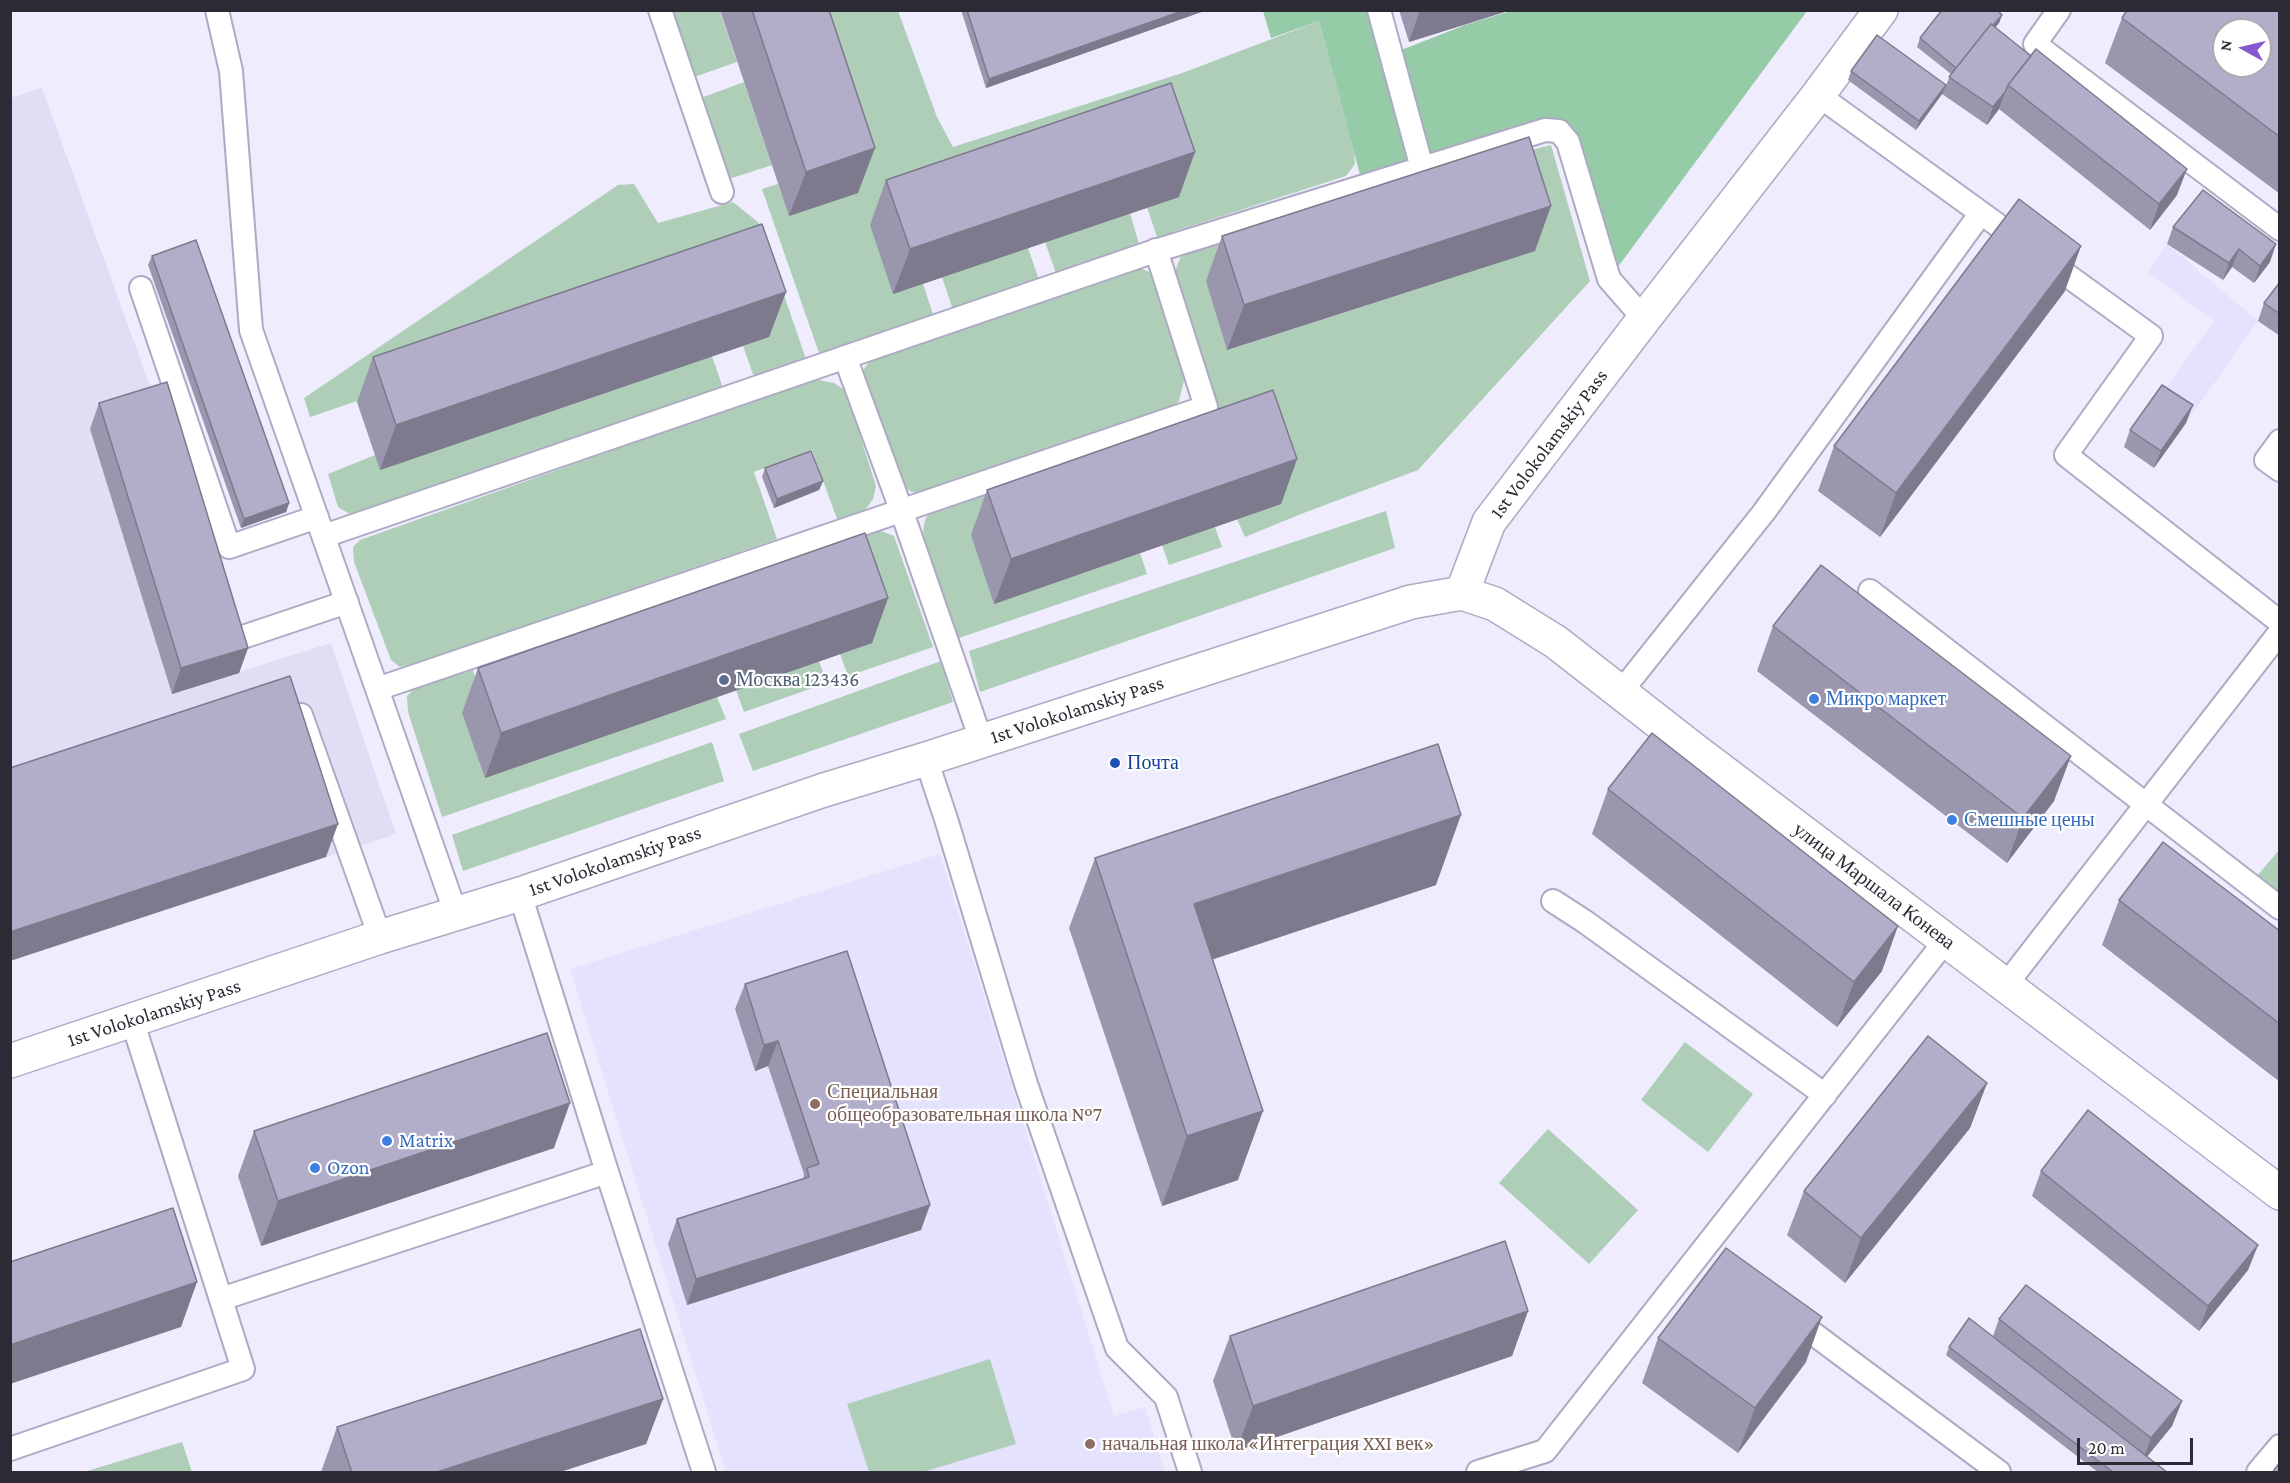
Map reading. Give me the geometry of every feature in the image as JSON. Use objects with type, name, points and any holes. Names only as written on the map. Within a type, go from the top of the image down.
[{"type":"street","name":"1st Volokolamskiy Pass","points":[[10,1061],[381,937],[520,894],[824,790],[1411,602],[1462,592],[1489,522],[1881,10]]},
{"type":"street","name":"улица Маршала Конева","points":[[1462,592],[1495,604],[1556,642],[1620,693],[2280,1193]]},
{"type":"lane","points":[[217,10],[231,71],[252,330],[456,914]]},
{"type":"lane","points":[[660,10],[722,192]]},
{"type":"lane","points":[[1379,10],[1422,168]]},
{"type":"lane","points":[[2058,10],[2035,44],[2280,230]]},
{"type":"lane","points":[[1818,95],[2151,336],[2066,455],[2280,622]]},
{"type":"lane","points":[[141,288],[229,547],[320,527],[845,357],[1156,250],[1545,130],[1558,131],[1568,142],[1609,279],[1644,319]]},
{"type":"lane","points":[[1620,693],[1764,512],[1981,213]]},
{"type":"lane","points":[[377,688],[902,512],[1206,407],[1156,250]]},
{"type":"lane","points":[[845,357],[902,512],[981,740]]},
{"type":"lane","points":[[2280,441],[2266,460],[2280,470]]},
{"type":"lane","points":[[1870,591],[2145,806],[2280,908]]},
{"type":"lane","points":[[243,638],[347,602]]},
{"type":"lane","points":[[2006,986],[2280,632]]},
{"type":"lane","points":[[292,701],[298,709],[351,849],[381,937]]},
{"type":"lane","points":[[926,759],[1026,1084],[1116,1348],[1166,1397],[1190,1473]]},
{"type":"lane","points":[[520,894],[704,1473]]},
{"type":"lane","points":[[1553,902],[1584,921],[1825,1095]]},
{"type":"lane","points":[[1478,1473],[1545,1451],[1946,940]]},
{"type":"lane","points":[[10,1449],[243,1369],[132,1020]]},
{"type":"lane","points":[[221,1299],[607,1172]]},
{"type":"lane","points":[[1704,1251],[1723,1265]]},
{"type":"lane","points":[[1770,1301],[1999,1473]]},
{"type":"lane","points":[[2258,1473],[2280,1446]]},
{"type":"shaded area","points":[[42,88],[158,408],[239,672],[331,643],[396,834],[11,961],[10,98]]},
{"type":"shaded area","points":[[2167,244],[2258,321],[2186,423],[2156,402],[2214,321],[2148,272]]},
{"type":"shaded area","name":"Специальная общеобразовательная школа №7","points":[[940,854],[1114,1416],[1145,1407],[1165,1472],[726,1472],[570,969]]},
{"type":"green space","points":[[797,10],[898,11],[937,117],[953,147],[1185,72],[1319,21],[1354,152],[1355,164],[1346,176],[1157,237],[1147,207],[1178,196],[893,294],[923,284],[933,314],[819,353],[762,189],[778,184],[790,216]]},
{"type":"green space","points":[[671,11],[720,11],[737,62],[694,77]]},
{"type":"green space","points":[[1263,11],[1377,11],[1391,54],[1465,25],[1511,11],[1807,11],[1609,279],[1559,132],[1363,186],[1319,21],[1271,38]]},
{"type":"green space","points":[[744,82],[772,165],[729,179],[701,98]]},
{"type":"green space","points":[[1551,145],[1590,281],[1418,470],[1245,537],[1237,519],[1281,504],[1220,413],[1176,283],[1176,269],[1180,258],[1186,253],[1225,239],[1228,350],[1534,251],[1479,163]]},
{"type":"green space","points":[[634,184],[658,223],[733,202],[759,223],[806,359],[754,377],[743,346],[769,337],[745,269],[310,417],[304,398],[618,185]]},
{"type":"green space","points":[[1130,213],[1139,244],[1056,273],[1045,242]]},
{"type":"green space","points":[[1028,248],[1039,280],[953,310],[942,277]]},
{"type":"green space","points":[[1124,268],[1140,268],[1151,273],[1156,285],[1185,377],[1179,401],[1171,410],[923,492],[912,492],[900,485],[861,373],[869,362]]},
{"type":"green space","points":[[712,356],[723,388],[360,515],[348,513],[338,507],[328,474],[375,455]]},
{"type":"green space","points":[[819,380],[834,383],[846,391],[876,486],[873,499],[865,510],[837,519],[812,450],[754,472],[777,539],[431,658],[400,667],[391,660],[354,562],[353,547],[360,540],[800,384]]},
{"type":"green space","points":[[992,490],[995,603],[1140,553],[1147,574],[956,639],[925,544],[923,531],[925,520],[929,512]]},
{"type":"green space","points":[[1386,511],[1395,548],[980,692],[969,651]]},
{"type":"green space","points":[[1215,527],[1222,547],[1169,565],[1162,545]]},
{"type":"green space","points":[[866,531],[881,531],[894,536],[933,647],[848,676],[840,654],[849,578]]},
{"type":"green space","points":[[819,661],[827,683],[744,712],[736,690]]},
{"type":"green space","points":[[941,661],[953,702],[753,771],[739,734]]},
{"type":"green space","points":[[473,670],[483,706],[717,697],[726,719],[442,817],[408,712],[407,696],[415,688]]},
{"type":"green space","points":[[712,742],[724,781],[463,871],[452,835]]},
{"type":"green space","points":[[2279,850],[2279,893],[2257,876]]},
{"type":"green space","points":[[1685,1042],[1753,1094],[1708,1152],[1641,1100]]},
{"type":"green space","points":[[1548,1129],[1638,1210],[1589,1264],[1499,1183]]},
{"type":"green space","points":[[990,1359],[1016,1444],[923,1472],[869,1472],[847,1404]]},
{"type":"green space","points":[[182,1442],[192,1472],[84,1472]]},
{"type":"building","points":[[752,10],[829,10],[875,148],[806,172]]},
{"type":"building","points":[[967,10],[1185,10],[989,79]]},
{"type":"building","points":[[1942,10],[1997,10],[2002,15],[1993,25],[1991,24],[1956,68],[1920,38]]},
{"type":"building","points":[[2127,10],[2280,10],[2280,137],[2122,18]]},
{"type":"building","points":[[1991,24],[2031,56],[1993,107],[1949,77]]},
{"type":"building","points":[[1877,35],[1946,85],[1919,121],[1851,71]]},
{"type":"building","points":[[2036,49],[2187,169],[2159,204],[2008,85]]},
{"type":"building","points":[[1171,83],[1195,152],[910,249],[886,180]]},
{"type":"building","points":[[1529,137],[1551,206],[1244,305],[1222,236]]},
{"type":"building","points":[[2203,190],[2276,244],[2260,266],[2239,249],[2229,263],[2173,227]]},
{"type":"building","points":[[2019,199],[2081,246],[1896,493],[1834,446]]},
{"type":"building","points":[[762,224],[786,292],[396,425],[373,357]]},
{"type":"building","points":[[196,240],[289,503],[244,519],[152,256]]},
{"type":"building","points":[[2280,282],[2280,314],[2264,303]]},
{"type":"building","points":[[167,382],[248,648],[181,668],[99,403]]},
{"type":"building","points":[[2162,385],[2193,405],[2161,451],[2130,430]]},
{"type":"building","points":[[1273,390],[1297,459],[1011,559],[987,490]]},
{"type":"building","points":[[811,451],[823,481],[777,499],[765,468]]},
{"type":"building","points":[[865,533],[888,598],[501,733],[478,668]]},
{"type":"building","points":[[1821,565],[2071,756],[2023,818],[1773,626]]},
{"type":"building","points":[[290,676],[338,824],[10,932],[10,768]]},
{"type":"building","points":[[1652,733],[1898,926],[1854,982],[1608,789]]},
{"type":"building","points":[[1438,744],[1461,815],[1194,904],[1263,1111],[1187,1136],[1095,858]]},
{"type":"building","points":[[2163,842],[2280,931],[2280,1024],[2119,900]]},
{"type":"building","points":[[847,951],[930,1205],[696,1279],[677,1219],[809,1177],[807,1168],[819,1164],[778,1041],[764,1045],[745,984]]},
{"type":"building","points":[[547,1033],[570,1103],[278,1201],[254,1131]]},
{"type":"building","points":[[1928,1036],[1987,1083],[1861,1238],[1804,1191]]},
{"type":"building","points":[[2088,1110],[2258,1245],[2208,1306],[2041,1171]]},
{"type":"building","points":[[173,1208],[197,1282],[10,1345],[10,1262]]},
{"type":"building","points":[[1505,1241],[1528,1311],[1253,1406],[1230,1336]]},
{"type":"building","points":[[1726,1248],[1822,1317],[1755,1408],[1658,1338]]},
{"type":"building","points":[[2026,1285],[2182,1401],[2151,1438],[1999,1319]]},
{"type":"building","points":[[1969,1318],[2168,1473],[2114,1473],[1949,1347]]},
{"type":"building","points":[[640,1329],[663,1399],[434,1473],[352,1473],[337,1427]]},
{"type":"building","points":[[2280,1462],[2280,1473],[2272,1473]]},
{"type":"place","name":"Москва 123436","points":[[724,680]]},
{"type":"place","name":"Микро маркет","points":[[1814,699]]},
{"type":"place","name":"Почта","points":[[1115,763]]},
{"type":"place","name":"Смешные цены","points":[[1952,820]]},
{"type":"place","name":"Специальная общеобразовательная школа №7","points":[[815,1104]]},
{"type":"place","name":"Matrix","points":[[387,1141]]},
{"type":"place","name":"Ozon","points":[[315,1168]]},
{"type":"place","name":"начальная школа «Интеграция XXI век»","points":[[1090,1444]]}]
